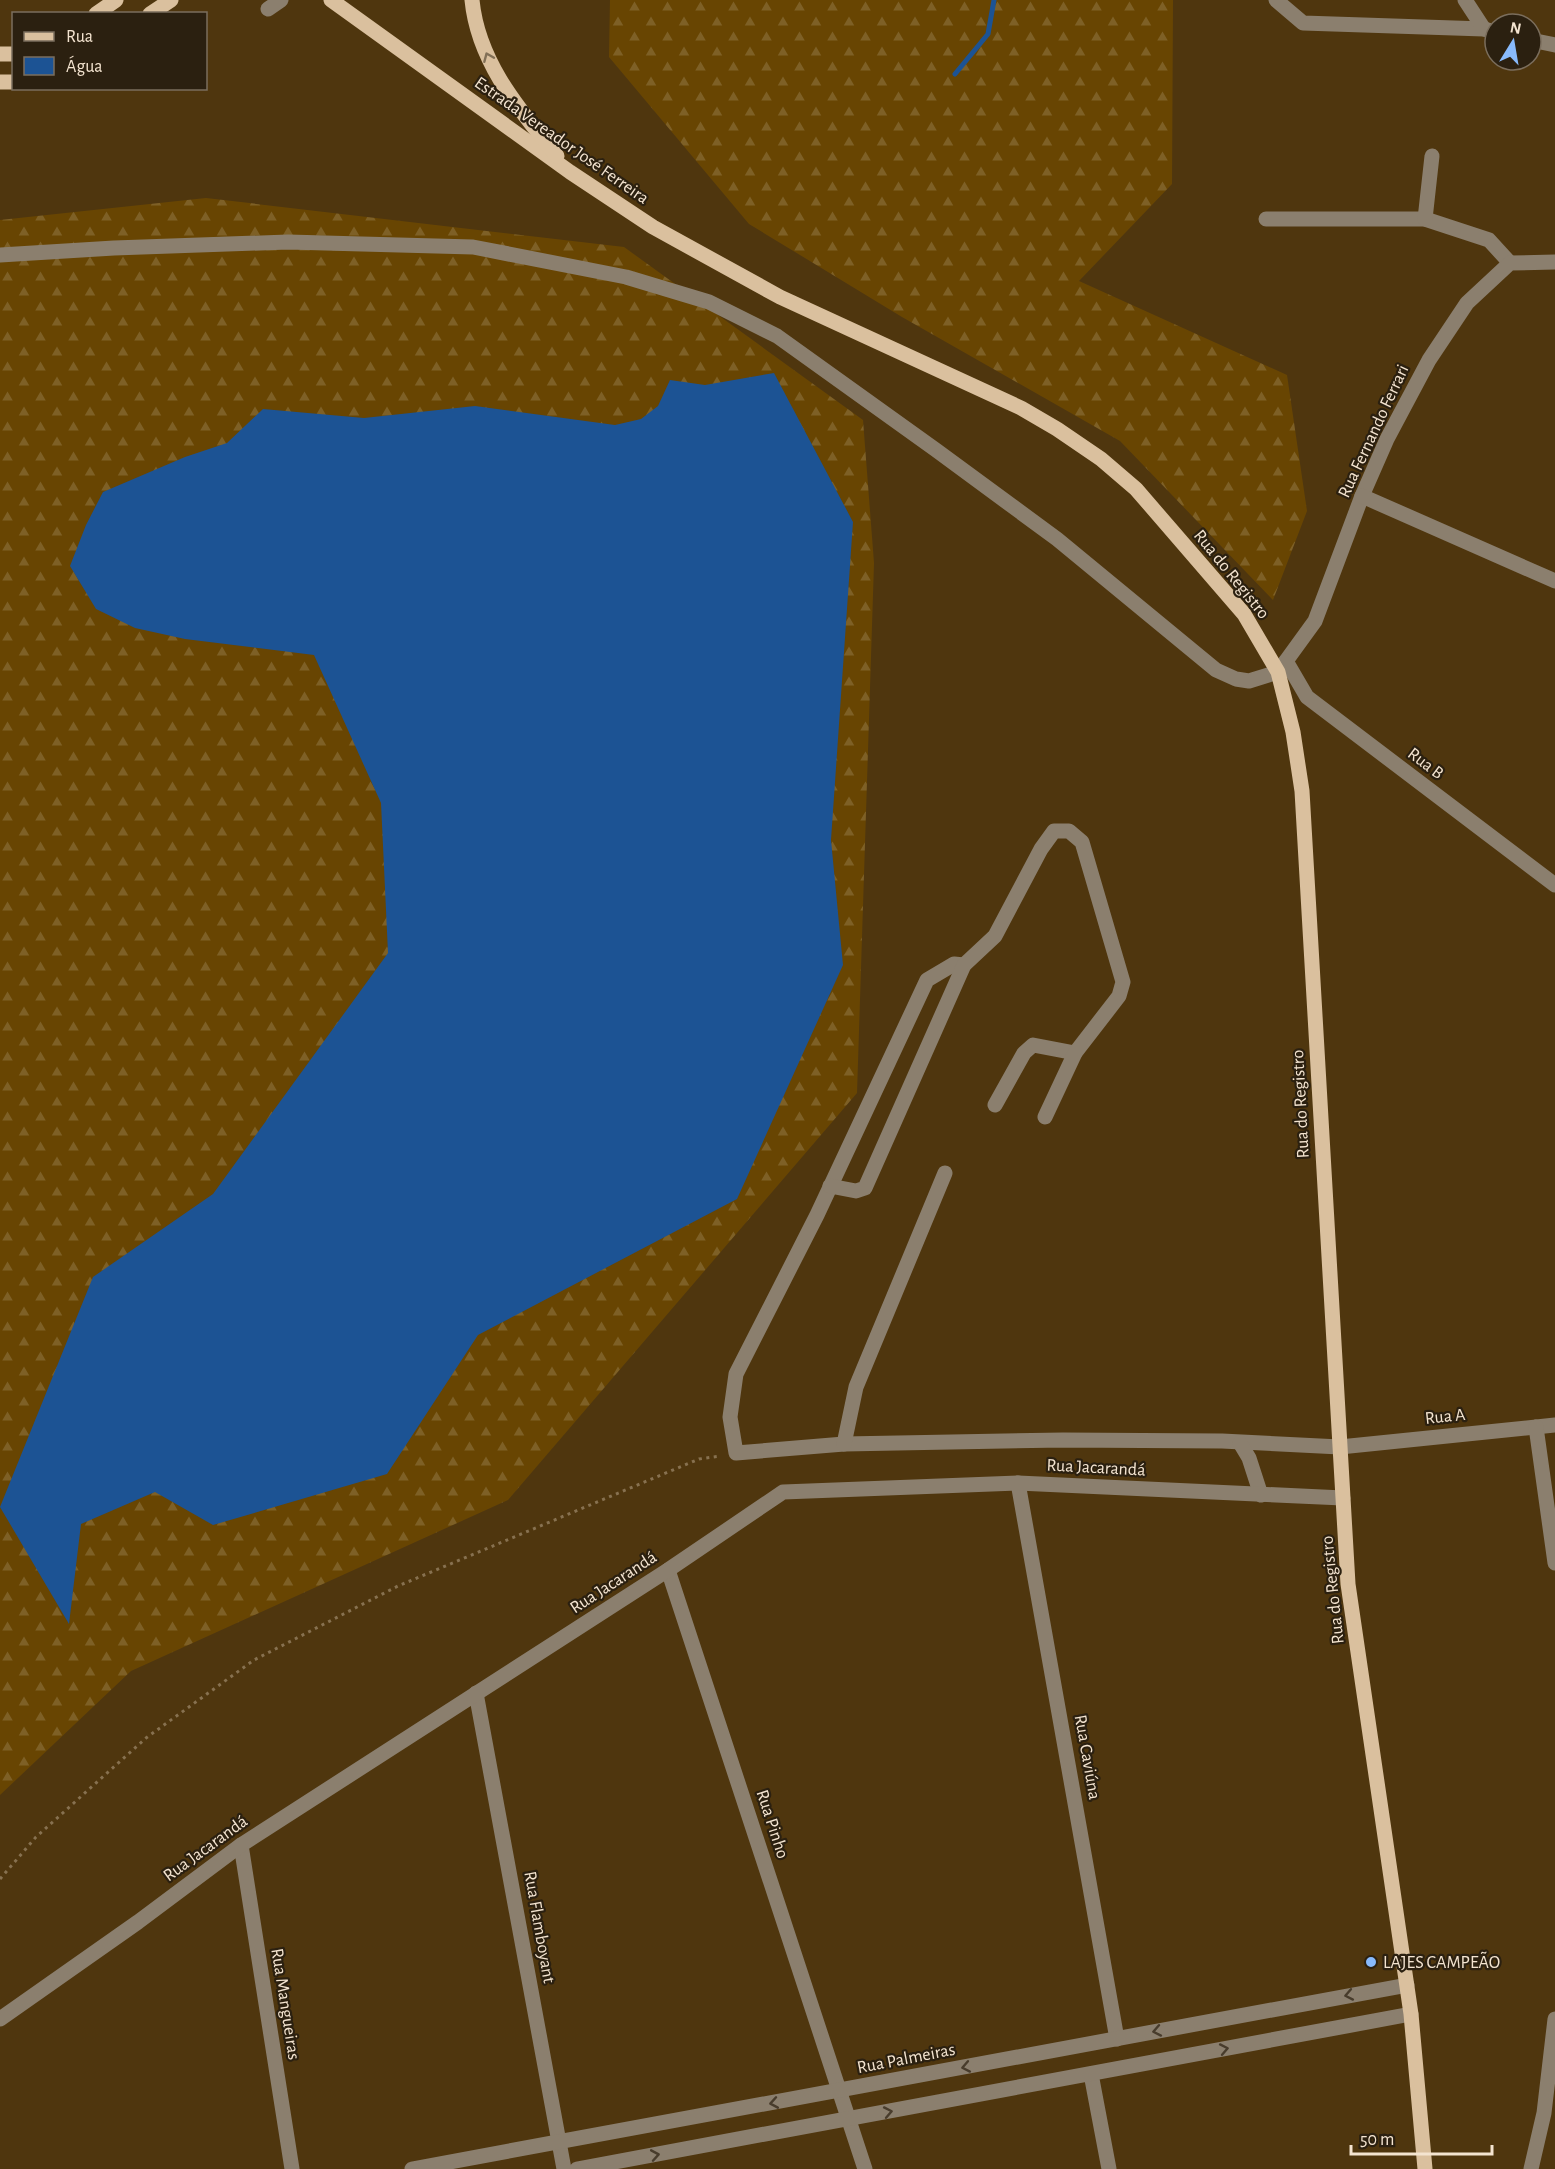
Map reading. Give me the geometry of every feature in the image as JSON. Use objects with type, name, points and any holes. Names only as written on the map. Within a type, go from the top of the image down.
[{"type":"main road","points":[[99,12],[117,0]]},
{"type":"main road","points":[[153,12],[171,0]]},
{"type":"main road","name":"Estrada Vereador José Ferreira","points":[[331,0],[570,172],[653,227],[780,297]]},
{"type":"main road","points":[[472,0],[478,35],[495,73],[520,110],[570,172]]},
{"type":"main road","name":"Rua do Registro","points":[[780,297],[1021,408],[1101,459],[1136,489],[1244,614],[1282,667],[1302,791],[1348,1584],[1411,2014],[1425,2169]]},
{"type":"street","points":[[1276,0],[1303,23],[1483,31]]},
{"type":"street","points":[[1465,0],[1483,22]]},
{"type":"street","points":[[1425,219],[1432,156]]},
{"type":"street","points":[[1266,219],[1425,219],[1489,240],[1510,263],[1555,262]]},
{"type":"street","points":[[0,255],[288,242],[473,247],[626,277],[709,302],[777,336],[952,462],[1056,539],[1216,670],[1236,679],[1249,681],[1282,667]]},
{"type":"street","name":"Rua Fernando Ferrari","points":[[1282,667],[1315,621],[1362,496],[1387,439],[1429,360],[1467,303],[1510,263]]},
{"type":"street","points":[[1362,496],[1555,581]]},
{"type":"street","name":"Rua B","points":[[1282,667],[1307,697],[1555,885]]},
{"type":"street","points":[[830,1186],[856,1191],[866,1188],[964,965],[995,936],[1041,849],[1054,831],[1069,831],[1082,842],[1123,982],[1119,996],[1075,1053],[1045,1117]]},
{"type":"street","points":[[736,1453],[730,1417],[736,1374],[830,1186],[927,980],[954,964],[964,965]]},
{"type":"street","points":[[994,1105],[1024,1053],[1033,1045],[1075,1053]]},
{"type":"street","points":[[844,1444],[856,1387],[945,1173]]},
{"type":"street","name":"Rua A","points":[[736,1453],[844,1444],[1063,1440],[1340,1447],[1555,1425]]},
{"type":"street","points":[[1536,1427],[1555,1563]]},
{"type":"street","points":[[1240,1443],[1249,1458],[1261,1495]]},
{"type":"street","name":"Rua Jacarandá","points":[[0,2019],[138,1922],[242,1845],[668,1570],[783,1491],[1018,1483],[1343,1498]]},
{"type":"street","name":"Rua Caviúna","points":[[1018,1483],[1117,2039]]},
{"type":"street","name":"Rua Pinho","points":[[668,1570],[841,2090],[865,2169]]},
{"type":"street","name":"Rua Flamboyant","points":[[476,1693],[564,2169]]},
{"type":"street","name":"Rua Mangueiras","points":[[242,1845],[292,2169]]},
{"type":"street","name":"Rua Palmeiras","points":[[412,2169],[1407,1985]]},
{"type":"street","points":[[577,2169],[1411,2014]]},
{"type":"street","points":[[1531,2169],[1544,2113],[1555,2019]]},
{"type":"street","points":[[1091,2074],[1109,2169]]},
{"type":"path","points":[[0,1879],[36,1837],[146,1738],[254,1660],[398,1586],[699,1459],[736,1453]]},
{"type":"green space","points":[[610,0],[1173,0],[1172,184],[1079,281],[1287,375],[1307,511],[1273,600],[1120,441],[902,317],[749,224],[609,57]]},
{"type":"green space","points":[[206,198],[624,247],[863,420],[874,563],[857,1093],[508,1500],[131,1671],[0,1795],[0,220]]},
{"type":"water","points":[[774,373],[853,522],[831,840],[843,965],[737,1199],[478,1335],[387,1474],[213,1525],[155,1492],[81,1524],[69,1624],[0,1507],[93,1277],[213,1194],[388,953],[381,803],[314,655],[185,639],[135,628],[96,609],[70,566],[86,525],[103,492],[185,457],[227,443],[263,409],[364,418],[475,406],[615,425],[641,419],[658,406],[670,380],[705,385]]},
{"type":"waterway","points":[[955,74],[988,34],[994,0]]},
{"type":"place","name":"LAJES CAMPEÃO","points":[[1371,1962]]}]
